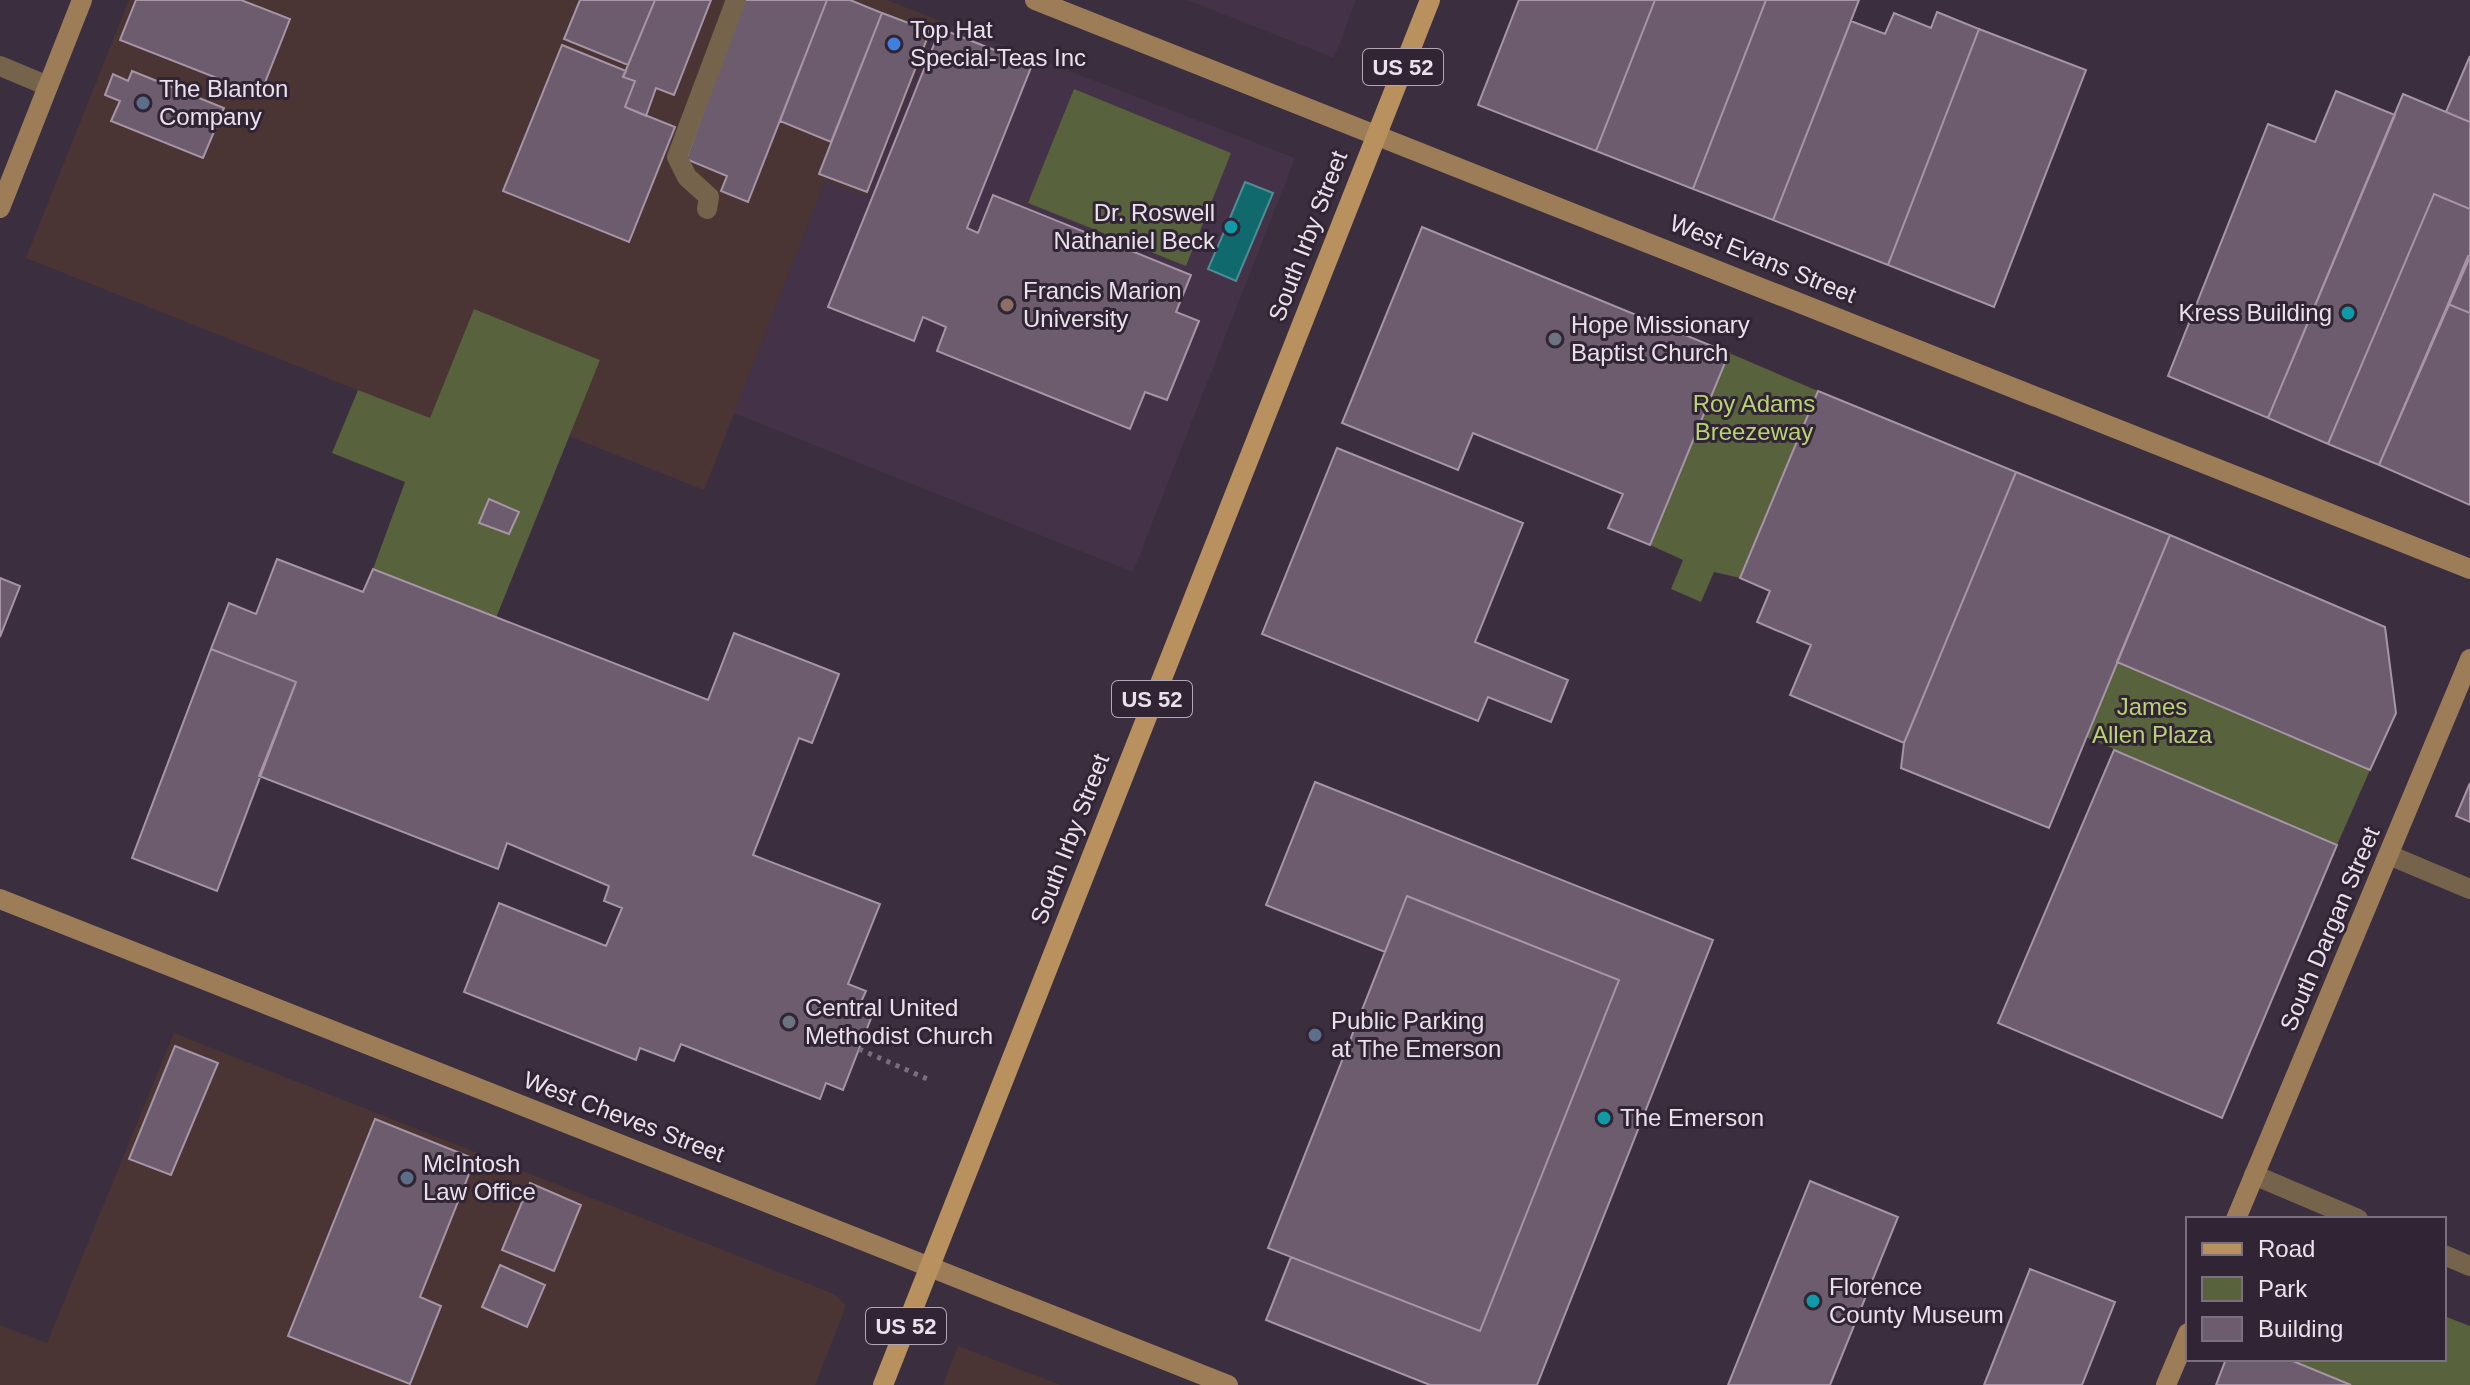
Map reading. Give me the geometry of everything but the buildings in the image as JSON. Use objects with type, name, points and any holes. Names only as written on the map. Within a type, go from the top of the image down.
[{"type":"main road","name":"US 52","points":[[1376,133],[1430,0]]},
{"type":"main road","name":"South Irby Street","points":[[883,1385],[1376,133]]},
{"type":"street","points":[[0,208],[82,0]]},
{"type":"street","name":"West Evans Street","points":[[1035,0],[2470,569]]},
{"type":"street","name":"South Dargan Street","points":[[2237,1217],[2470,659]]},
{"type":"street","name":"West Cheves Street","points":[[0,899],[1228,1385]]},
{"type":"street","points":[[2166,1385],[2186,1338]]},
{"type":"lane","points":[[707,209],[709,197],[687,177],[677,157],[736,0]]},
{"type":"lane","points":[[0,66],[48,86]]},
{"type":"lane","points":[[2389,855],[2470,889]]},
{"type":"lane","points":[[2254,1175],[2353,1217]]},
{"type":"lane","points":[[2446,1256],[2470,1266]]},
{"type":"path","points":[[859,1049],[932,1081]]},
{"type":"shaded area","points":[[129,0],[887,0],[938,20],[867,196],[825,182],[704,490],[569,436],[600,360],[474,309],[430,419],[26,258]]},
{"type":"shaded area","points":[[1187,0],[1356,0],[1334,58]]},
{"type":"shaded area","name":"Francis Marion University","points":[[938,20],[1295,158],[1133,572],[734,413],[825,181],[867,196]]},
{"type":"shaded area","points":[[1245,182],[1273,193],[1236,281],[1208,269],[1224,232],[1232,235],[1238,221],[1230,218]]},
{"type":"shaded area","points":[[174,1033],[834,1294],[845,1304],[844,1311],[815,1385],[0,1385],[0,1325],[47,1343]]},
{"type":"shaded area","points":[[958,1346],[1061,1385],[943,1385]]},
{"type":"green space","points":[[1074,89],[1231,153],[1186,266],[1028,203]]},
{"type":"green space","points":[[474,309],[600,360],[496,618],[373,569],[405,482],[332,453],[358,390],[430,418]]},
{"type":"green space","name":"Roy Adams Breezeway","points":[[1729,353],[1818,391],[1740,578],[1714,572],[1701,602],[1671,589],[1683,560],[1650,545]]},
{"type":"green space","name":"James Allen Plaza","points":[[2117,662],[2370,770],[2337,845],[2086,737]]},
{"type":"green space","points":[[2446,1317],[2470,1326],[2470,1385],[2351,1385],[2293,1361],[2446,1361]]},
{"type":"place","name":"Top Hat Special-Teas Inc","points":[[894,44]]},
{"type":"place","name":"The Blanton Company","points":[[143,103]]},
{"type":"place","name":"Dr. Roswell Nathaniel Beck","points":[[1231,227]]},
{"type":"place","name":"Francis Marion University","points":[[1007,305]]},
{"type":"place","name":"Kress Building","points":[[2348,313]]},
{"type":"place","name":"Hope Missionary Baptist Church","points":[[1555,339]]},
{"type":"place","name":"Central United Methodist Church","points":[[789,1022]]},
{"type":"place","name":"Public Parking at The Emerson","points":[[1315,1035]]},
{"type":"place","name":"The Emerson","points":[[1604,1118]]},
{"type":"place","name":"McIntosh Law Office","points":[[407,1178]]},
{"type":"place","name":"Florence County Museum","points":[[1813,1301]]}]
